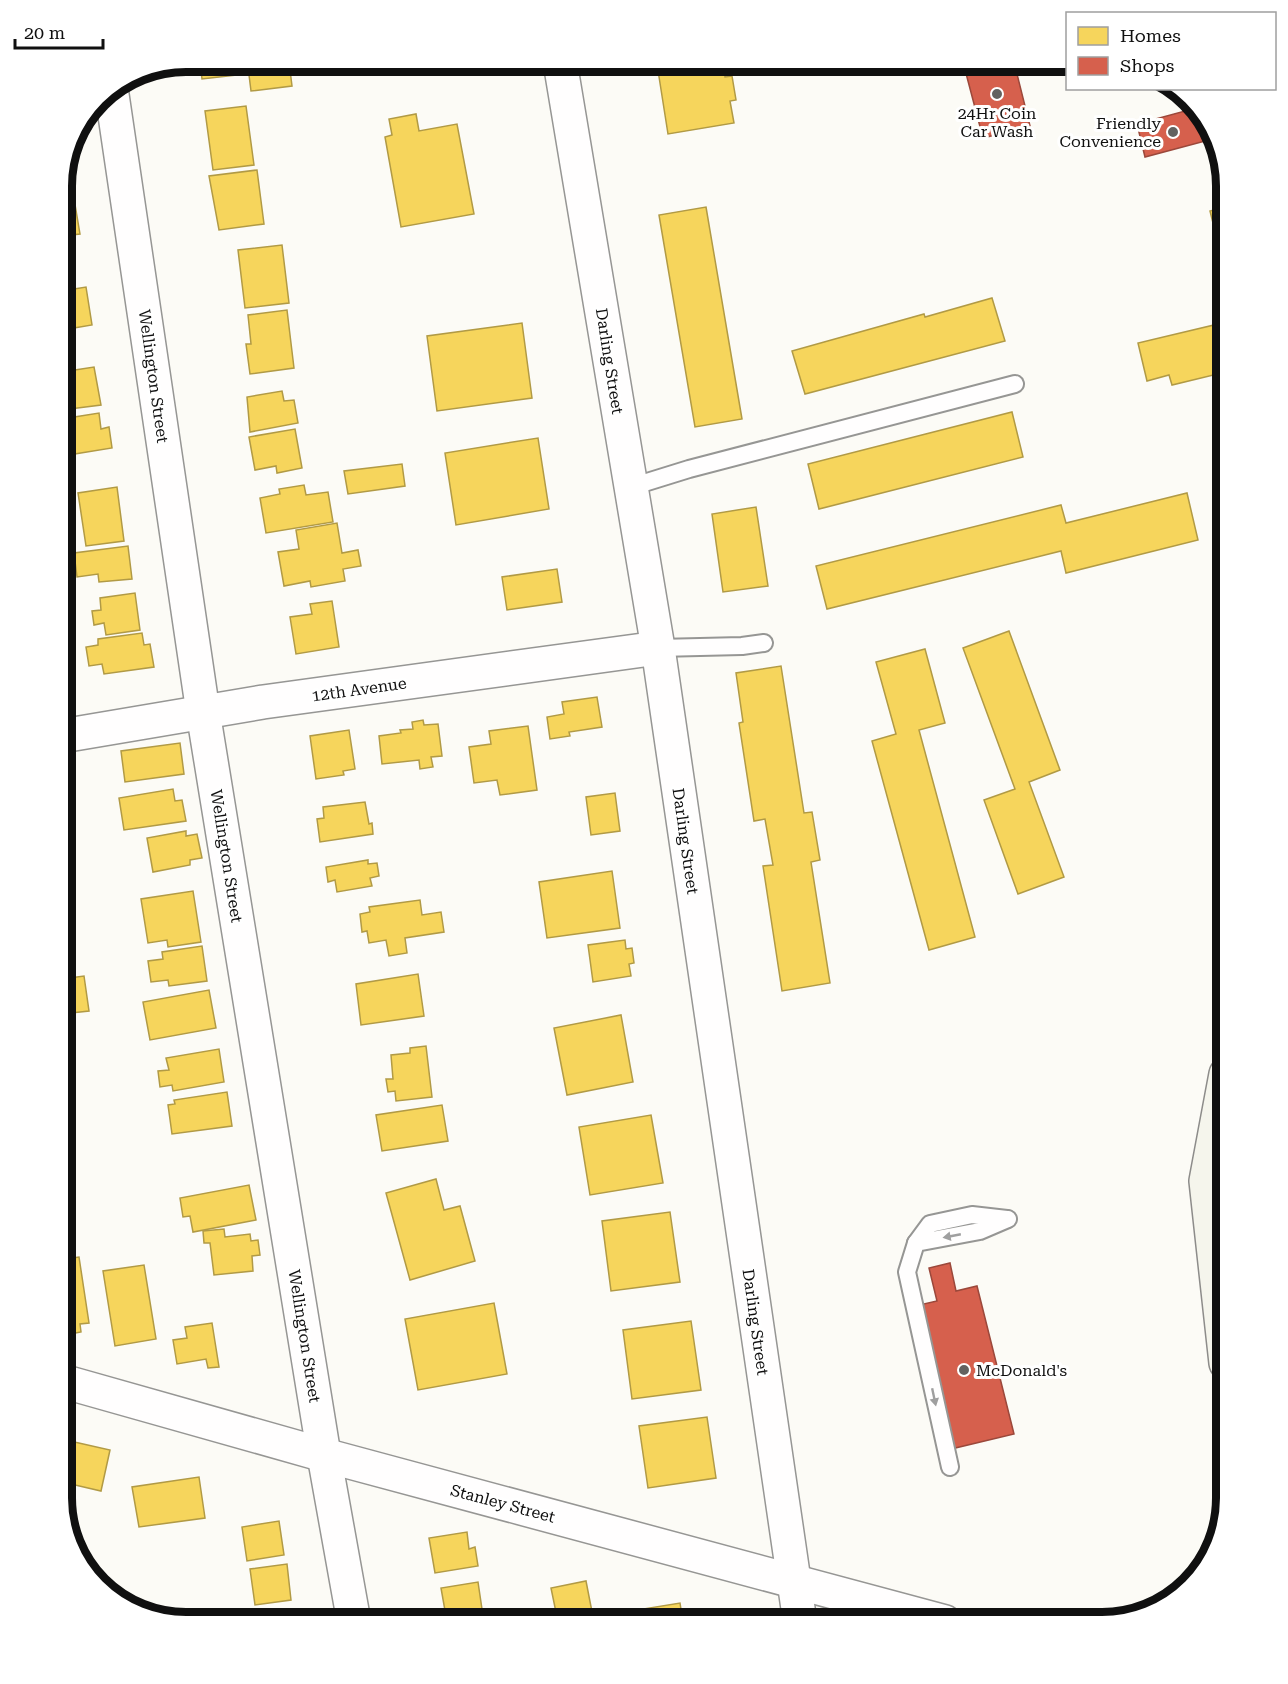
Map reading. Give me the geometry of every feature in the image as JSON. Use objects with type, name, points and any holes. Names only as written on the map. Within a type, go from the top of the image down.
[{"type":"main road","points":[[1216,1130],[1206,1181],[1216,1268]]},
{"type":"street","name":"Darling Street","points":[[562,72],[658,648],[798,1612]]},
{"type":"street","name":"Wellington Street","points":[[113,99],[203,712],[324,1455],[352,1612]]},
{"type":"street","name":"12th Avenue","points":[[72,734],[203,712],[658,648]]},
{"type":"street","name":"Stanley Street","points":[[72,1384],[324,1455],[905,1612]]},
{"type":"lane","points":[[631,488],[689,469],[1015,384]]},
{"type":"lane","points":[[658,648],[742,646],[764,643]]},
{"type":"lane","points":[[950,1467],[907,1272],[916,1244],[980,1231],[1008,1219]]},
{"type":"building: Homes","points":[[201,72],[245,72],[245,74],[202,79]]},
{"type":"building: Homes","points":[[249,72],[290,72],[292,86],[251,91]]},
{"type":"building: Homes","points":[[658,72],[724,72],[725,77],[732,76],[736,100],[730,101],[734,123],[668,134]]},
{"type":"building: Homes","points":[[246,106],[254,165],[213,170],[205,111]]},
{"type":"building: Homes","points":[[416,114],[419,131],[457,124],[474,214],[401,227],[385,137],[392,135],[389,119]]},
{"type":"building: Homes","points":[[257,170],[264,224],[219,230],[209,176]]},
{"type":"building: Homes","points":[[72,187],[80,234],[72,235]]},
{"type":"building: Homes","points":[[706,207],[742,419],[695,427],[659,215]]},
{"type":"building: Homes","points":[[1216,210],[1216,235],[1210,211]]},
{"type":"building: Homes","points":[[282,245],[289,303],[245,308],[238,250]]},
{"type":"building: Homes","points":[[86,287],[92,325],[72,328],[72,289]]},
{"type":"building: Homes","points":[[992,298],[1005,341],[805,394],[792,351],[924,314],[925,317]]},
{"type":"building: Homes","points":[[287,310],[294,368],[250,374],[246,344],[251,344],[248,315]]},
{"type":"building: Homes","points":[[522,323],[532,398],[437,411],[427,336]]},
{"type":"building: Homes","points":[[1214,325],[1216,374],[1172,385],[1169,375],[1147,381],[1138,343]]},
{"type":"building: Homes","points":[[94,367],[101,405],[72,409],[72,370]]},
{"type":"building: Homes","points":[[282,391],[284,401],[294,400],[298,423],[250,432],[247,397]]},
{"type":"building: Homes","points":[[1012,412],[1023,457],[819,509],[808,464]]},
{"type":"building: Homes","points":[[99,413],[101,429],[109,427],[112,448],[72,454],[72,417]]},
{"type":"building: Homes","points":[[295,429],[302,468],[277,473],[276,466],[255,470],[249,437]]},
{"type":"building: Homes","points":[[538,438],[549,509],[456,525],[445,453]]},
{"type":"building: Homes","points":[[402,464],[405,486],[348,494],[344,471]]},
{"type":"building: Homes","points":[[304,485],[306,495],[328,492],[333,522],[266,533],[260,498],[280,494],[279,489]]},
{"type":"building: Homes","points":[[117,487],[124,541],[86,546],[78,493]]},
{"type":"building: Homes","points":[[1187,493],[1198,540],[1066,573],[1061,551],[827,609],[816,566],[1061,505],[1066,523]]},
{"type":"building: Homes","points":[[756,507],[768,586],[723,592],[712,514]]},
{"type":"building: Homes","points":[[337,523],[342,553],[358,550],[361,566],[343,569],[345,581],[311,587],[310,581],[284,586],[278,552],[299,549],[296,530]]},
{"type":"building: Homes","points":[[128,546],[132,579],[99,582],[98,574],[77,577],[74,553]]},
{"type":"building: Homes","points":[[557,569],[562,602],[507,610],[502,577]]},
{"type":"building: Homes","points":[[135,593],[140,630],[106,635],[104,623],[94,625],[92,611],[101,610],[100,598]]},
{"type":"building: Homes","points":[[332,601],[339,647],[296,654],[290,617],[312,614],[310,604]]},
{"type":"building: Homes","points":[[1009,631],[1060,770],[1029,782],[1064,877],[1018,894],[984,800],[1015,789],[963,648]]},
{"type":"building: Homes","points":[[142,633],[144,645],[150,644],[154,667],[104,674],[102,664],[89,666],[86,647],[98,645],[98,639]]},
{"type":"building: Homes","points":[[925,649],[945,723],[919,730],[975,937],[929,950],[872,741],[896,734],[876,662]]},
{"type":"building: Homes","points":[[781,666],[804,813],[812,812],[820,860],[811,862],[830,983],[782,991],[763,866],[773,865],[765,819],[754,821],[739,723],[743,722],[736,673]]},
{"type":"building: Homes","points":[[597,697],[602,727],[569,732],[570,736],[550,739],[547,717],[564,714],[562,702]]},
{"type":"building: Homes","points":[[423,720],[424,725],[438,724],[442,756],[431,757],[433,767],[420,769],[419,760],[382,764],[379,736],[413,729],[412,722]]},
{"type":"building: Homes","points":[[528,726],[537,790],[500,795],[497,780],[474,783],[469,747],[491,744],[489,731]]},
{"type":"building: Homes","points":[[349,730],[355,769],[343,771],[344,775],[316,779],[310,736]]},
{"type":"building: Homes","points":[[180,743],[184,774],[125,782],[121,751]]},
{"type":"building: Homes","points":[[173,789],[175,801],[182,800],[186,821],[124,830],[119,798]]},
{"type":"building: Homes","points":[[615,793],[620,831],[591,835],[586,797]]},
{"type":"building: Homes","points":[[365,802],[373,834],[320,842],[317,819],[324,818],[323,807]]},
{"type":"building: Homes","points":[[186,831],[186,836],[197,834],[202,858],[190,860],[190,865],[153,872],[147,838]]},
{"type":"building: Homes","points":[[368,860],[368,864],[377,863],[379,876],[370,878],[372,886],[337,892],[335,880],[328,882],[326,867]]},
{"type":"building: Homes","points":[[612,871],[620,928],[547,938],[539,882]]},
{"type":"building: Homes","points":[[193,891],[201,942],[168,947],[167,940],[148,943],[141,899]]},
{"type":"building: Homes","points":[[420,900],[422,915],[441,912],[444,932],[405,938],[407,953],[389,956],[386,940],[369,943],[367,931],[362,932],[360,914],[370,912],[369,907]]},
{"type":"building: Homes","points":[[625,940],[626,949],[632,948],[634,963],[629,964],[631,976],[593,982],[588,945]]},
{"type":"building: Homes","points":[[202,946],[207,981],[169,986],[168,980],[151,982],[148,961],[163,959],[162,952]]},
{"type":"building: Homes","points":[[418,974],[424,1016],[361,1025],[356,984]]},
{"type":"building: Homes","points":[[84,976],[89,1011],[72,1013],[72,978]]},
{"type":"building: Homes","points":[[209,990],[216,1028],[150,1040],[143,1002]]},
{"type":"building: Homes","points":[[621,1015],[633,1082],[567,1095],[554,1028]]},
{"type":"building: Homes","points":[[426,1046],[432,1097],[396,1101],[395,1091],[388,1092],[386,1079],[393,1079],[391,1055],[410,1053],[410,1048]]},
{"type":"building: Homes","points":[[219,1049],[224,1082],[173,1091],[172,1085],[160,1087],[158,1071],[169,1070],[166,1058]]},
{"type":"building: Homes","points":[[227,1092],[232,1126],[172,1134],[168,1105],[175,1104],[174,1100]]},
{"type":"building: Homes","points":[[442,1105],[448,1141],[382,1151],[376,1115]]},
{"type":"building: Homes","points":[[651,1115],[663,1183],[590,1195],[579,1127]]},
{"type":"building: Homes","points":[[436,1179],[444,1210],[460,1206],[475,1261],[410,1280],[386,1193]]},
{"type":"building: Homes","points":[[249,1185],[256,1220],[193,1232],[190,1216],[183,1217],[180,1198]]},
{"type":"building: Homes","points":[[670,1212],[680,1282],[611,1291],[602,1221]]},
{"type":"building: Homes","points":[[224,1229],[225,1237],[250,1234],[251,1241],[258,1240],[260,1255],[252,1256],[253,1271],[214,1275],[210,1243],[204,1243],[203,1231]]},
{"type":"building: Homes","points":[[79,1257],[89,1323],[80,1324],[81,1332],[72,1334],[72,1258]]},
{"type":"building: Homes","points":[[144,1265],[156,1339],[115,1346],[103,1271]]},
{"type":"building: Homes","points":[[494,1303],[507,1374],[418,1390],[405,1319]]},
{"type":"building: Homes","points":[[691,1321],[701,1390],[632,1399],[623,1330]]},
{"type":"building: Homes","points":[[212,1323],[219,1367],[208,1368],[206,1359],[177,1364],[173,1340],[187,1338],[185,1327]]},
{"type":"building: Homes","points":[[707,1417],[716,1478],[648,1488],[639,1426]]},
{"type":"building: Homes","points":[[72,1441],[110,1450],[101,1491],[72,1484]]},
{"type":"building: Homes","points":[[199,1477],[205,1518],[139,1527],[132,1487]]},
{"type":"building: Homes","points":[[279,1521],[284,1555],[247,1561],[242,1527]]},
{"type":"building: Homes","points":[[467,1532],[469,1549],[475,1547],[478,1566],[435,1573],[429,1538]]},
{"type":"building: Homes","points":[[287,1564],[291,1600],[255,1605],[250,1569]]},
{"type":"building: Homes","points":[[586,1581],[592,1612],[556,1612],[551,1588]]},
{"type":"building: Homes","points":[[478,1582],[482,1612],[445,1612],[441,1588]]},
{"type":"building: Homes","points":[[680,1603],[681,1612],[643,1612],[643,1609]]},
{"type":"building: Homes","points":[[293,1609],[293,1612],[271,1612]]},
{"type":"building: Shops","name":"24Hr Coin Car Wash","points":[[966,72],[1016,72],[1030,126],[983,138]]},
{"type":"building: Shops","name":"Friendly Convenience","points":[[1187,110],[1206,141],[1145,157],[1137,124]]},
{"type":"building: Shops","name":"McDonald's","points":[[950,1263],[956,1291],[977,1286],[1014,1434],[951,1449],[915,1306],[937,1301],[929,1268]]},
{"type":"place","name":"24Hr Coin Car Wash","points":[[997,94]]},
{"type":"place","name":"Friendly Convenience","points":[[1173,132]]},
{"type":"place","name":"McDonald's","points":[[964,1370]]}]
